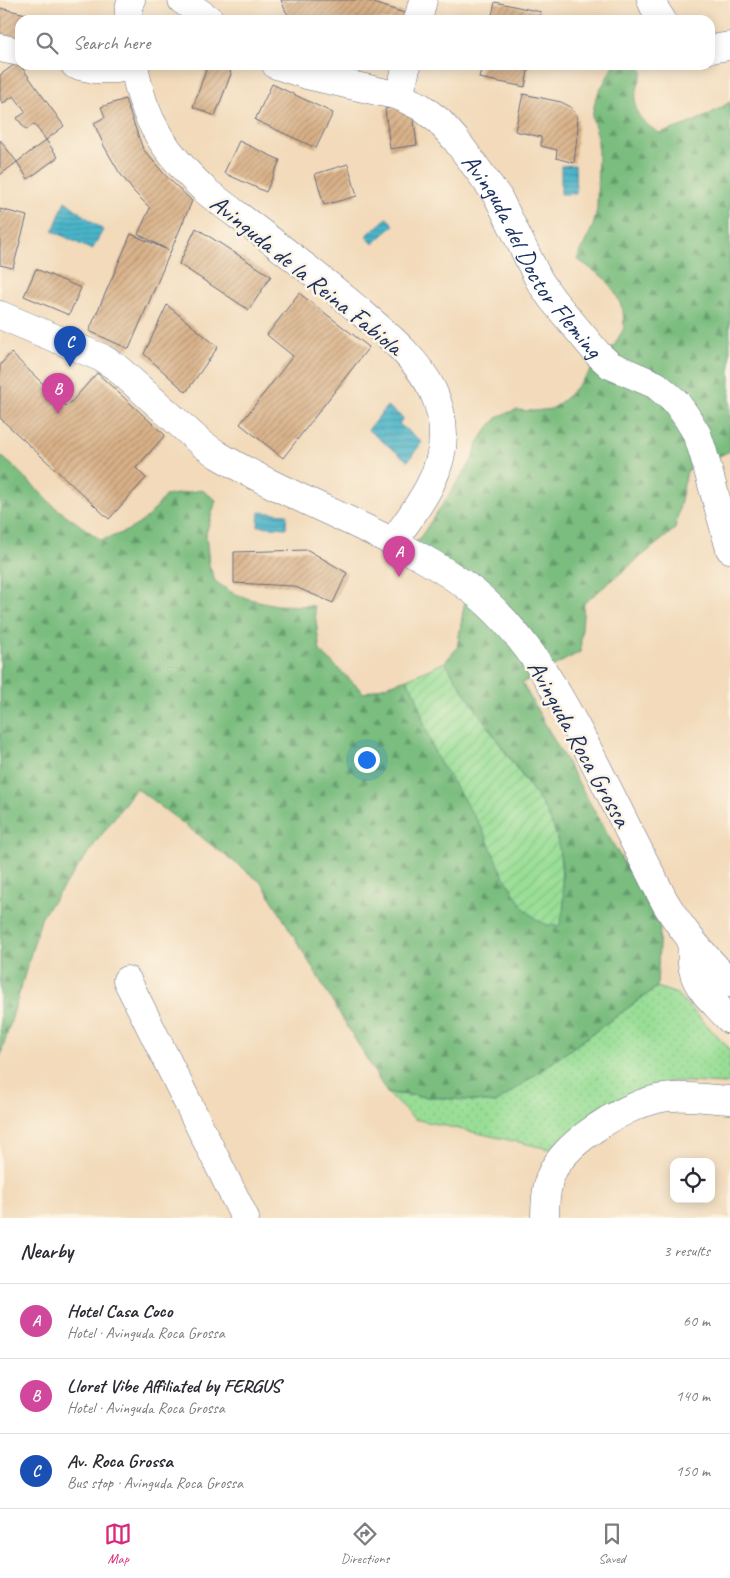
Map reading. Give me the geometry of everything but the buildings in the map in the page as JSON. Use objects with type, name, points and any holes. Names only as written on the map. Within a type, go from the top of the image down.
[{"type":"street","points":[[128,15],[131,0]]},
{"type":"street","points":[[182,0],[203,15]]},
{"type":"street","points":[[419,15],[423,0]]},
{"type":"street","points":[[651,0],[659,15]]},
{"type":"street","points":[[715,48],[730,46]]},
{"type":"street","points":[[0,48],[15,51]]},
{"type":"street","name":"Avinguda de la Reina Fabiola","points":[[127,70],[152,126],[191,178],[206,192],[309,269],[373,322],[408,356],[433,391],[440,412],[443,435],[439,462],[435,476],[426,493],[392,543]]},
{"type":"street","name":"Avinguda del Doctor Fleming","points":[[292,70],[399,96],[421,107],[439,121],[456,140],[498,197],[539,280],[552,299],[598,354],[615,368],[656,385],[676,402],[697,434],[730,549]]},
{"type":"street","points":[[399,96],[406,70]]},
{"type":"street","name":"Avinguda Roca Grossa","points":[[0,315],[102,358],[116,367],[201,443],[218,455],[420,558],[466,586],[501,618],[538,665],[578,730],[665,902],[680,926],[692,942],[730,983]]},
{"type":"street","points":[[692,942],[690,959],[693,975],[698,985],[730,1020]]},
{"type":"street","points":[[127,980],[245,1218]]},
{"type":"street","points":[[545,1218],[550,1178],[559,1161],[572,1146],[619,1114],[658,1098],[678,1097],[730,1100]]},
{"type":"green space","points":[[611,70],[642,70],[635,100],[636,107],[642,120],[659,133],[678,128],[730,102],[730,451],[687,471],[675,529],[584,603],[580,652],[522,683],[660,927],[657,987],[496,1103],[387,1093],[262,883],[136,788],[42,916],[0,1058],[0,455],[56,508],[101,540],[138,525],[165,496],[202,490],[216,500],[206,534],[209,565],[215,581],[231,592],[249,599],[277,605],[314,606],[320,651],[364,693],[407,679],[416,695],[436,756],[483,830],[502,873],[523,907],[537,920],[564,908],[562,866],[556,834],[548,815],[445,662],[457,648],[465,600],[405,551],[419,539],[471,462],[477,445],[487,429],[499,416],[516,410],[552,409],[567,397],[615,344],[624,328],[623,310],[616,294],[606,279],[577,259],[593,226],[597,209],[598,152],[597,134],[592,117],[596,97]]},
{"type":"green space","points":[[445,662],[469,700],[536,795],[551,822],[559,850],[563,892],[563,910],[559,926],[548,925],[537,920],[523,907],[502,873],[483,830],[436,756],[416,695],[407,679]]},
{"type":"green space","points":[[657,987],[677,994],[730,1049],[730,1082],[725,1084],[673,1081],[628,1094],[549,1149],[414,1119],[387,1093],[496,1103]]},
{"type":"water","points":[[575,165],[576,194],[561,194],[561,166]]},
{"type":"water","points":[[65,201],[103,230],[92,250],[53,231]]},
{"type":"water","points":[[387,218],[394,225],[373,244],[366,236]]},
{"type":"water","points":[[387,406],[403,418],[399,424],[422,442],[408,461],[368,430]]},
{"type":"water","points":[[259,512],[287,514],[286,528],[258,526]]},
{"type":"place","name":"Av. Roca Grossa","points":[[70,367]]},
{"type":"place","name":"Lloret Vibe Affiliated by FERGUS","points":[[58,414]]},
{"type":"place","name":"Hotel Casa Coco","points":[[399,577]]}]
